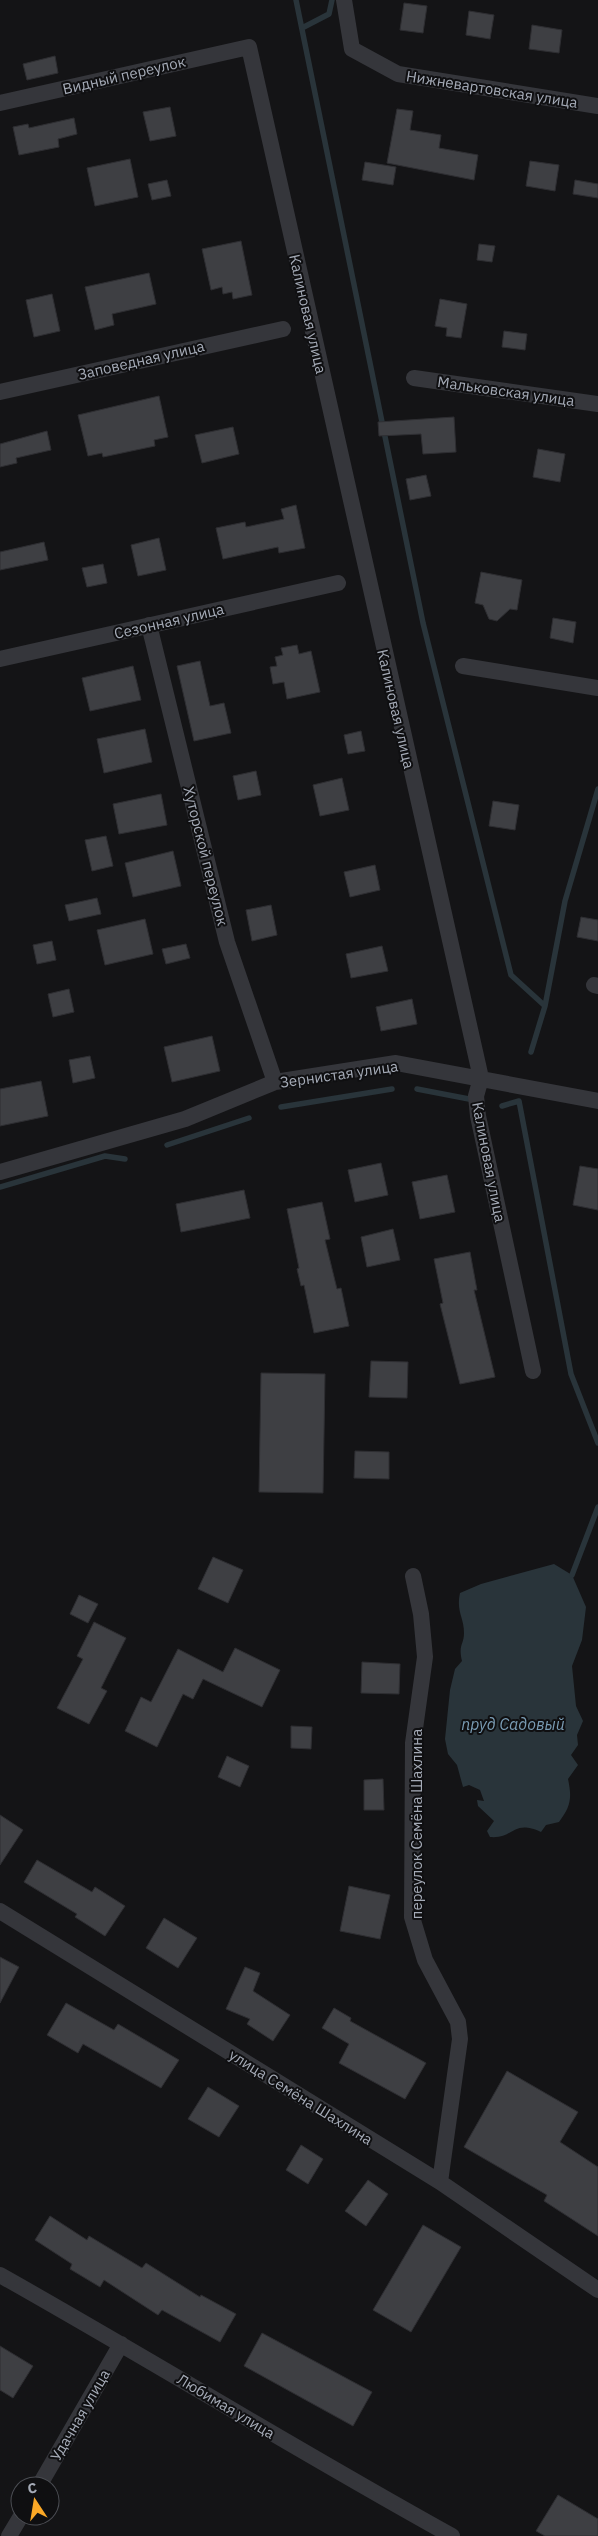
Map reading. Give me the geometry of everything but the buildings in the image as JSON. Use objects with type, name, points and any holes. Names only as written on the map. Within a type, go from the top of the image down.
[{"type":"street","name":"Нижневартовская улица","points":[[344,0],[352,49],[398,74],[598,106]]},
{"type":"street","name":"Видный переулок","points":[[0,103],[249,47]]},
{"type":"street","name":"Калиновая улица","points":[[249,47],[382,649],[481,1078],[476,1096],[478,1116],[533,1371]]},
{"type":"street","name":"Заповедная улица","points":[[0,392],[283,329]]},
{"type":"street","name":"Мальковская улица","points":[[414,378],[598,404]]},
{"type":"street","name":"Сезонная улица","points":[[0,659],[338,583]]},
{"type":"street","name":"Хуторской переулок","points":[[149,625],[227,942],[276,1082]]},
{"type":"street","points":[[463,666],[598,688]]},
{"type":"street","name":"Зернистая улица","points":[[0,1172],[185,1119],[276,1082],[396,1063],[598,1101]]},
{"type":"street","name":"переулок Семёна Шахлина","points":[[413,1576],[421,1614],[425,1657],[413,1743],[412,1918],[425,1960],[458,2022],[460,2039],[440,2182]]},
{"type":"street","name":"улица Семёна Шахлина","points":[[0,1911],[440,2182],[598,2290]]},
{"type":"street","name":"Любимая улица","points":[[0,2275],[121,2344],[323,2464],[452,2536]]},
{"type":"street","name":"Удачная улица","points":[[44,2476],[121,2344]]},
{"type":"water","name":"пруд Садовый","points":[[554,1564],[572,1575],[586,1607],[582,1640],[572,1666],[576,1706],[583,1721],[577,1735],[578,1745],[571,1755],[578,1765],[568,1779],[570,1802],[559,1822],[546,1825],[541,1832],[519,1828],[498,1837],[490,1837],[487,1831],[494,1821],[478,1806],[477,1800],[484,1801],[480,1790],[469,1785],[463,1787],[457,1765],[448,1754],[445,1739],[450,1690],[455,1669],[462,1661],[461,1648],[464,1633],[459,1605],[460,1593],[481,1584]]},
{"type":"waterway","points":[[296,0],[423,623],[511,975],[545,1006],[531,1052]]},
{"type":"waterway","points":[[302,28],[329,14],[332,0]]},
{"type":"waterway","points":[[545,1006],[565,901],[598,789]]},
{"type":"waterway","points":[[281,1107],[392,1089]]},
{"type":"waterway","points":[[417,1089],[469,1099]]},
{"type":"waterway","points":[[502,1106],[519,1101],[571,1374],[598,1443]]},
{"type":"waterway","points":[[167,1145],[249,1118]]},
{"type":"waterway","points":[[0,1187],[105,1156],[125,1159]]},
{"type":"waterway","points":[[572,1575],[598,1507]]}]
